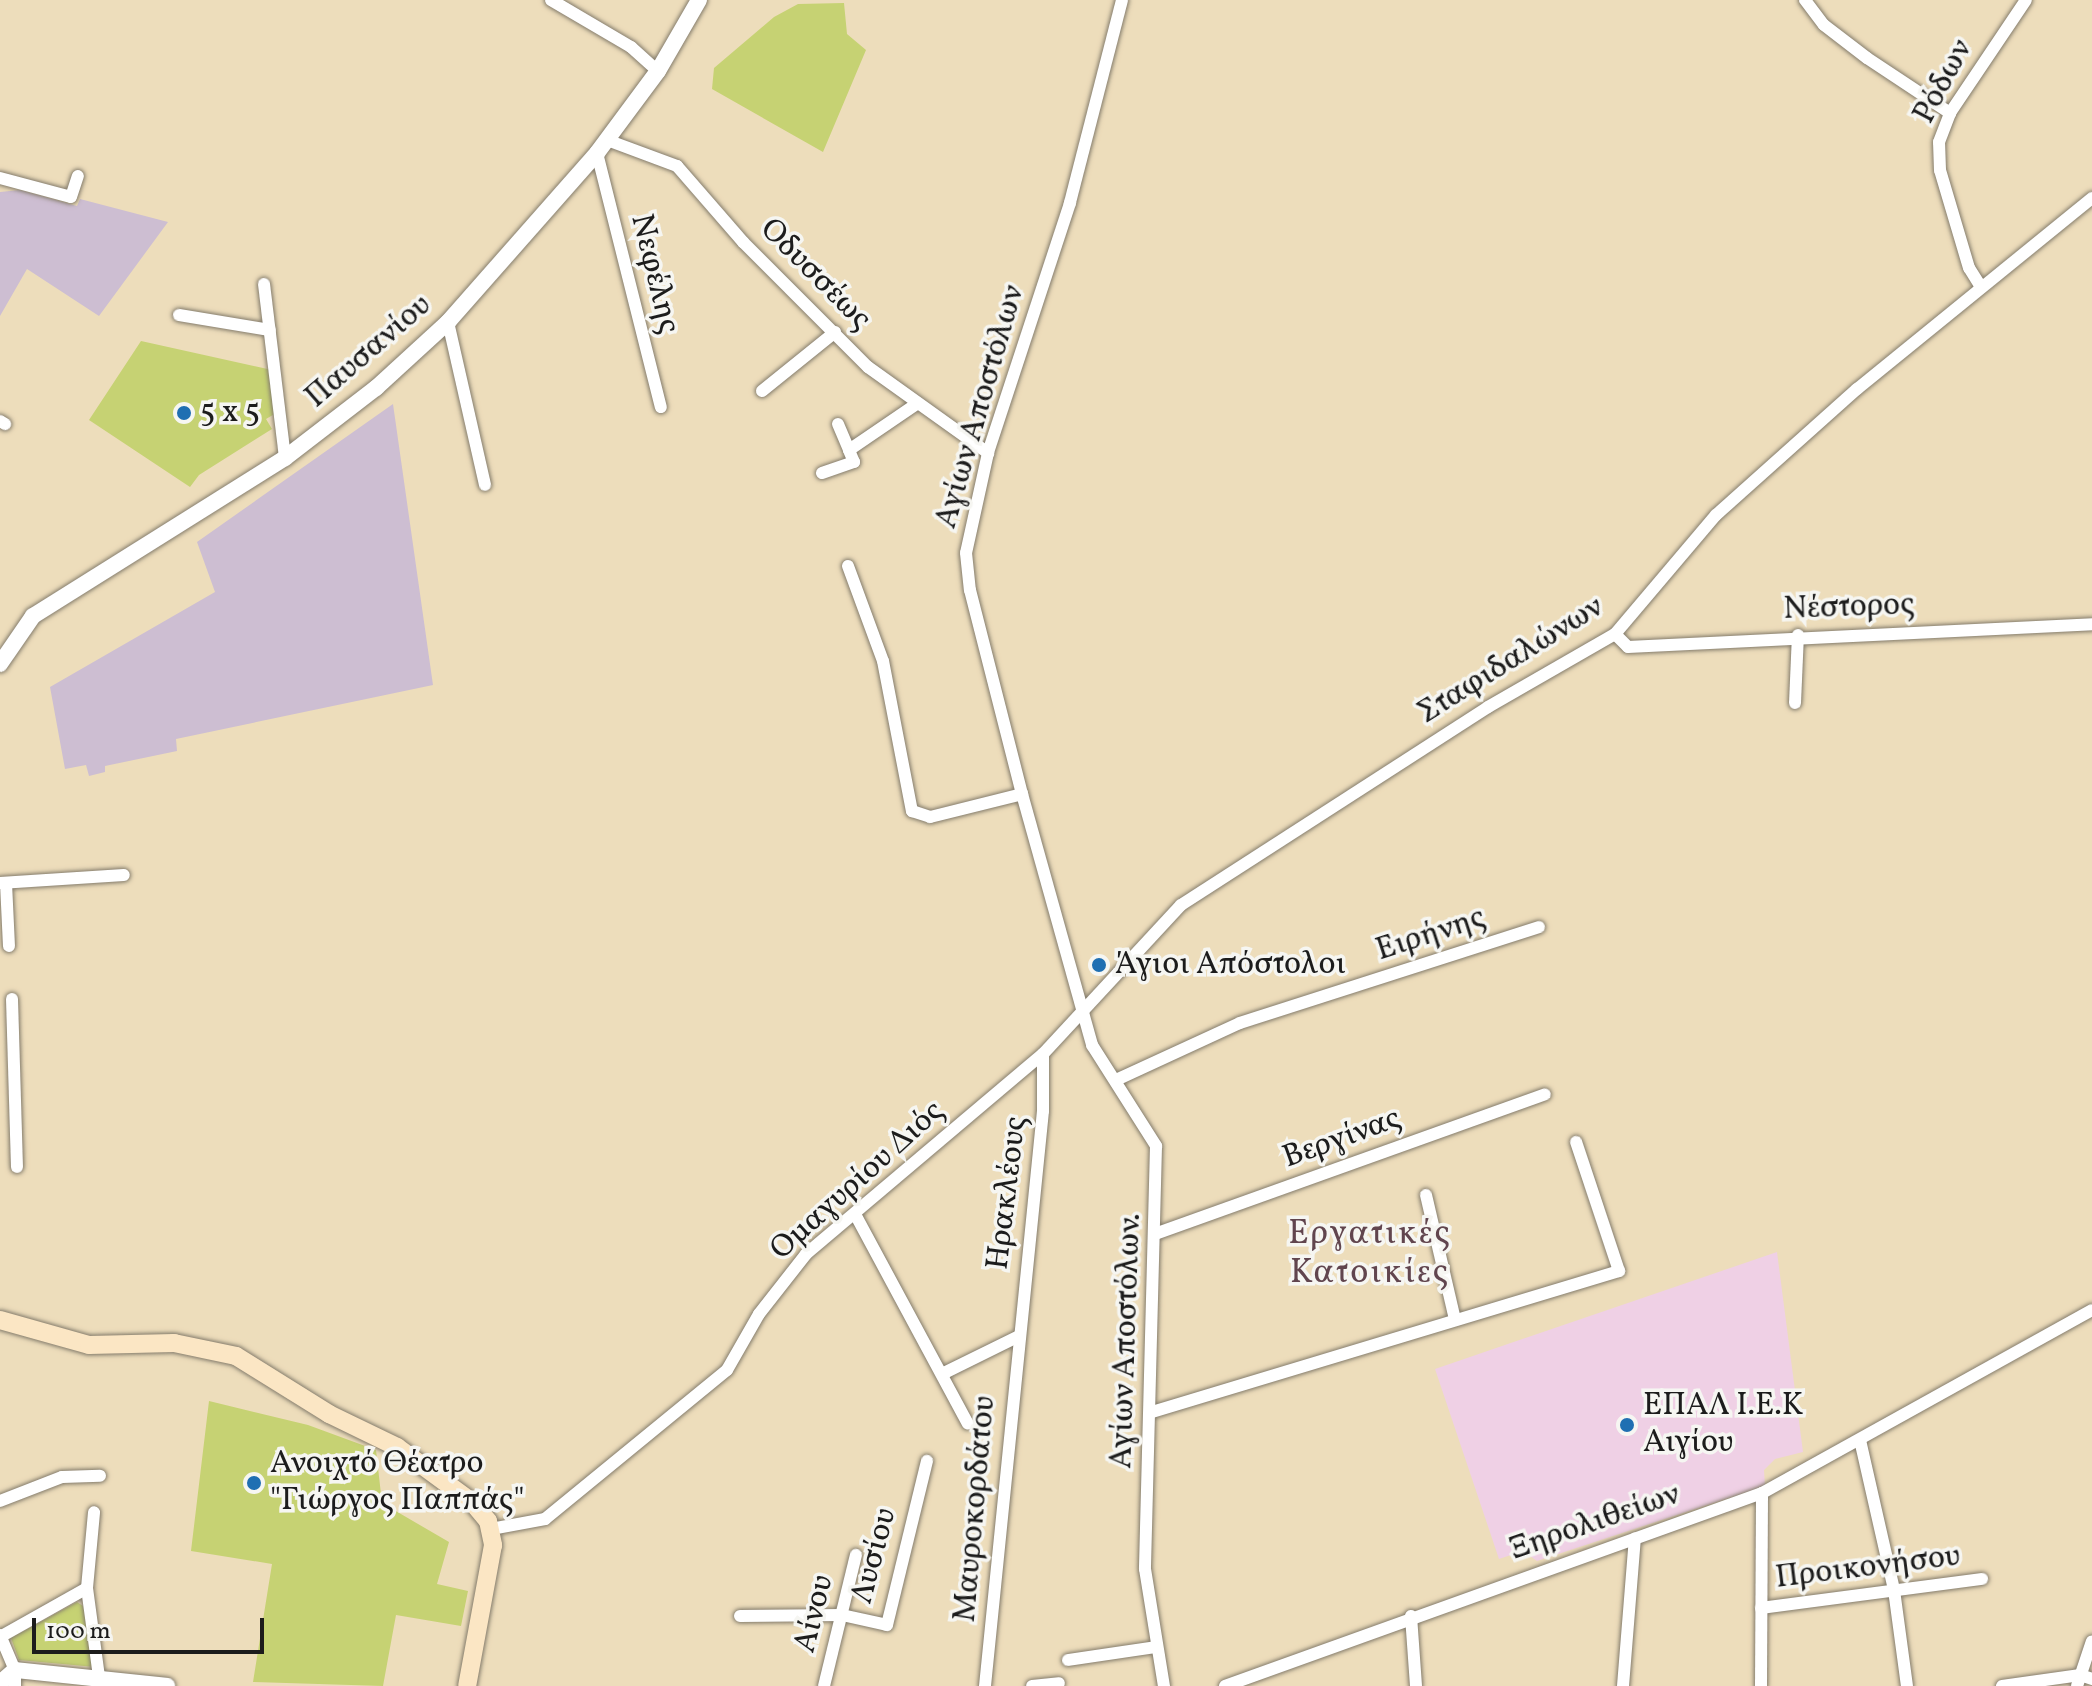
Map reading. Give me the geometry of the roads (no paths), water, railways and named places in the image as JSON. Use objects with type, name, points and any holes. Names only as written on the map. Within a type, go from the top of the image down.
[{"type":"main road","points":[[0,1320],[89,1345],[174,1343],[236,1356],[426,1466],[478,1507],[491,1529],[492,1553],[467,1686]]},
{"type":"street","points":[[551,0],[631,47],[658,71]]},
{"type":"street","name":"Παυσανίου","points":[[0,664],[33,616],[285,458],[376,388],[448,322],[602,146],[658,71],[699,0]]},
{"type":"street","name":"Αγίων Αποστόλων","points":[[1083,1015],[1022,794],[966,573],[968,534],[988,453],[1059,240],[1122,0]]},
{"type":"street","points":[[1805,0],[1824,25],[1867,58],[1950,113]]},
{"type":"street","name":"Ρόδων","points":[[1981,287],[1969,268],[1940,170],[1939,142],[1950,113],[2026,0]]},
{"type":"street","name":"Οδυσσέως","points":[[602,146],[677,166],[743,242],[868,367],[988,453]]},
{"type":"street","name":"Νεφέλης","points":[[602,146],[661,407]]},
{"type":"street","points":[[0,178],[71,197],[78,176]]},
{"type":"street","name":"Σταφιδαλώνων","points":[[1083,1015],[1181,905],[1212,882],[1615,634],[1716,515],[1981,287],[2092,198]]},
{"type":"street","points":[[264,284],[285,458]]},
{"type":"street","points":[[179,315],[270,330]]},
{"type":"street","points":[[448,322],[485,485]]},
{"type":"street","points":[[762,391],[835,332]]},
{"type":"street","points":[[849,450],[918,403]]},
{"type":"street","points":[[822,473],[854,462],[838,424]]},
{"type":"street","points":[[848,566],[883,661],[912,811],[930,817],[1022,794]]},
{"type":"street","name":"Νέστορος","points":[[1615,634],[1628,647],[1798,635],[2091,626]]},
{"type":"street","points":[[1795,703],[1798,635]]},
{"type":"street","points":[[9,946],[3,883],[124,875]]},
{"type":"street","name":"Ειρήνης","points":[[1116,1080],[1240,1023],[1539,927]]},
{"type":"street","points":[[12,999],[17,1167]]},
{"type":"street","name":"Ομαγυρίου Διός","points":[[491,1529],[545,1519],[727,1370],[786,1276],[1043,1054],[1083,1015]]},
{"type":"street","name":"Αγίων Αποστόλων.","points":[[1083,1015],[1092,1045],[1156,1146],[1152,1412],[1145,1580],[1164,1686]]},
{"type":"street","name":"Ηρακλέους","points":[[1017,1337],[1043,1111],[1043,1054]]},
{"type":"street","points":[[0,1075],[15,1076]]},
{"type":"street","name":"Βεργίνας","points":[[1155,1234],[1545,1094]]},
{"type":"street","points":[[1152,1412],[1619,1271],[1576,1142]]},
{"type":"street","points":[[1426,1195],[1455,1320]]},
{"type":"street","points":[[855,1214],[968,1424]]},
{"type":"street","name":"Ξηρολιθείων","points":[[1225,1686],[1411,1616],[1762,1493],[1860,1440],[1932,1394],[2092,1310]]},
{"type":"street","points":[[942,1374],[1017,1337]]},
{"type":"street","name":"Μαυροκορδάτου","points":[[985,1686],[1017,1337]]},
{"type":"street","points":[[1860,1440],[1894,1590],[1907,1686]]},
{"type":"street","name":"Λυσίου","points":[[842,1615],[887,1625],[927,1461]]},
{"type":"street","points":[[0,1501],[62,1477],[100,1476]]},
{"type":"street","points":[[1761,1686],[1762,1493]]},
{"type":"street","points":[[94,1512],[87,1588],[99,1681]]},
{"type":"street","points":[[1623,1686],[1635,1538]]},
{"type":"street","name":"Αίνου","points":[[824,1686],[856,1555]]},
{"type":"street","name":"Προικονήσου","points":[[1761,1608],[1982,1579]]},
{"type":"street","points":[[15,1678],[0,1636],[87,1588]]},
{"type":"street","points":[[740,1616],[842,1615]]},
{"type":"street","points":[[1411,1616],[1416,1686]]},
{"type":"street","points":[[2002,1686],[2083,1680],[2092,1641]]},
{"type":"street","points":[[1068,1660],[1156,1647]]},
{"type":"street","points":[[0,1683],[15,1678],[167,1686]]},
{"type":"street","points":[[1032,1686],[1059,1683]]},
{"type":"place","name":"5 x 5","points":[[184,413]]},
{"type":"place","name":"Άγιοι Απόστολοι","points":[[1099,965]]},
{"type":"place","name":"ΕΠΑΛ Ι.Ε.Κ Αιγίου","points":[[1627,1425]]},
{"type":"place","name":"Ανοιχτό Θέατρο \"Γιώργος Παππάς\"","points":[[254,1483]]},
{"type":"district","name":"Εργατικές Κατοικίες","points":[[1370,1254]]}]
